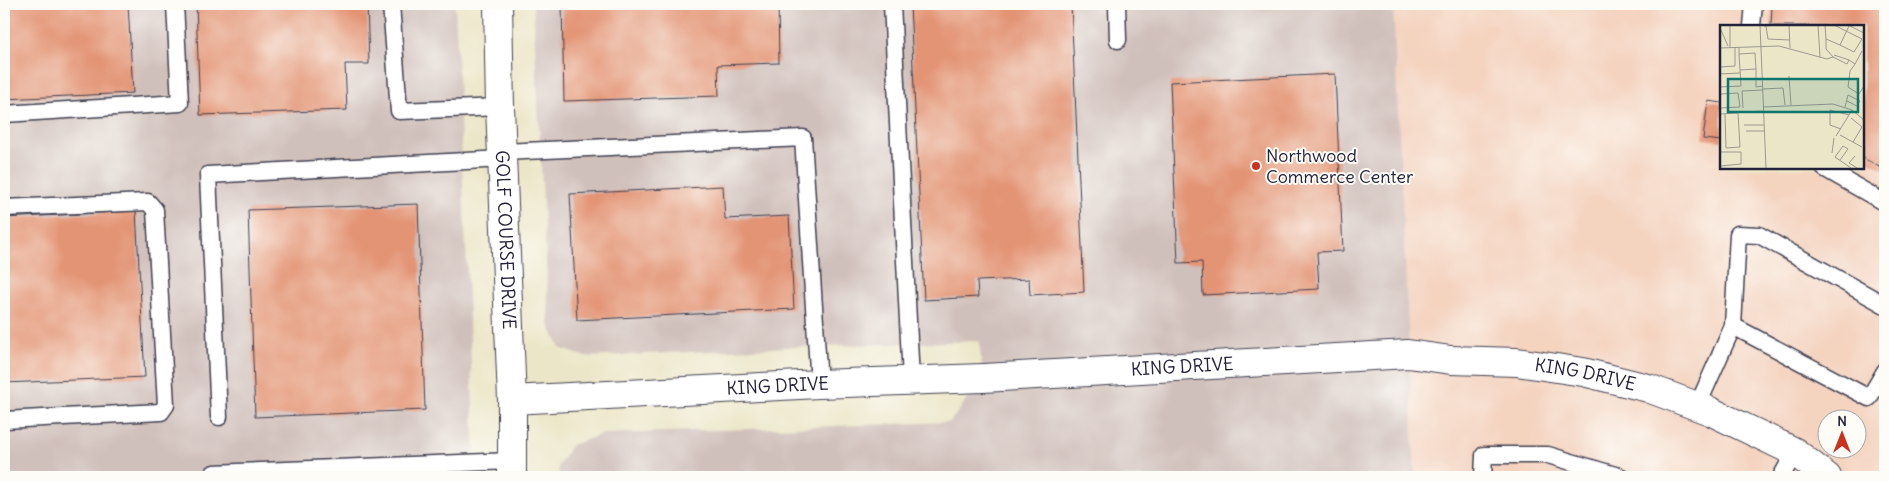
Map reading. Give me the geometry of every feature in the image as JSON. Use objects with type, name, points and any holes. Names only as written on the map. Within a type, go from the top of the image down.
[{"type":"street","name":"GOLF COURSE DRIVE","points":[[498,4],[500,107],[512,400],[512,469]]},
{"type":"street","name":"KING DRIVE","points":[[512,400],[819,384],[983,378],[1408,354],[1451,360],[1517,362],[1583,372],[1648,388],[1710,411],[1795,452],[1827,477]]},
{"type":"lane","points":[[4,114],[180,103],[175,4]]},
{"type":"lane","points":[[391,4],[399,111],[500,107]]},
{"type":"lane","points":[[892,4],[911,380]]},
{"type":"lane","points":[[1118,4],[1118,40]]},
{"type":"lane","points":[[1752,25],[1754,4]]},
{"type":"lane","points":[[219,416],[208,175],[503,155],[803,138],[819,384]]},
{"type":"lane","points":[[1826,169],[1885,203]]},
{"type":"lane","points":[[4,208],[148,202],[155,210],[166,405],[162,412],[4,420]]},
{"type":"lane","points":[[1697,407],[1733,326],[1738,234],[1759,235],[1885,305]]},
{"type":"lane","points":[[1733,326],[1869,398],[1885,371]]},
{"type":"lane","points":[[1781,477],[1795,452]]},
{"type":"lane","points":[[1484,477],[1484,455],[1548,455],[1622,477]]},
{"type":"lane","points":[[214,474],[512,469]]},
{"type":"shaded area","points":[[4,4],[455,4],[476,477],[4,477]]},
{"type":"shaded area","points":[[533,4],[1393,4],[1415,477],[559,477],[558,467],[571,445],[603,434],[950,422],[983,378],[979,341],[792,347],[585,357],[560,348],[549,324]]},
{"type":"shaded area","points":[[1393,4],[1885,4],[1885,477],[1415,477]]},
{"type":"building","points":[[4,4],[128,4],[133,93],[4,99]]},
{"type":"building","points":[[196,4],[367,4],[369,64],[345,64],[347,110],[200,115]]},
{"type":"building","points":[[562,4],[778,4],[779,63],[718,65],[719,96],[564,101]]},
{"type":"building","points":[[910,4],[1071,4],[1084,292],[1030,295],[1029,279],[977,281],[978,297],[924,300]]},
{"type":"building","points":[[1772,4],[1885,4],[1885,170],[1864,159],[1864,25],[1771,25]]},
{"type":"building","name":"Northwood Commerce Center","points":[[1335,74],[1343,251],[1317,252],[1319,289],[1203,295],[1202,262],[1178,263],[1170,82]]},
{"type":"building","points":[[1708,101],[1720,103],[1720,141],[1703,139]]},
{"type":"building","points":[[723,186],[725,219],[789,216],[794,309],[577,320],[570,194]]},
{"type":"building","points":[[418,204],[425,410],[255,417],[248,210]]},
{"type":"building","points":[[136,211],[145,377],[4,383],[4,218]]},
{"type":"place","name":"Northwood Commerce Center","points":[[1256,166]]}]
